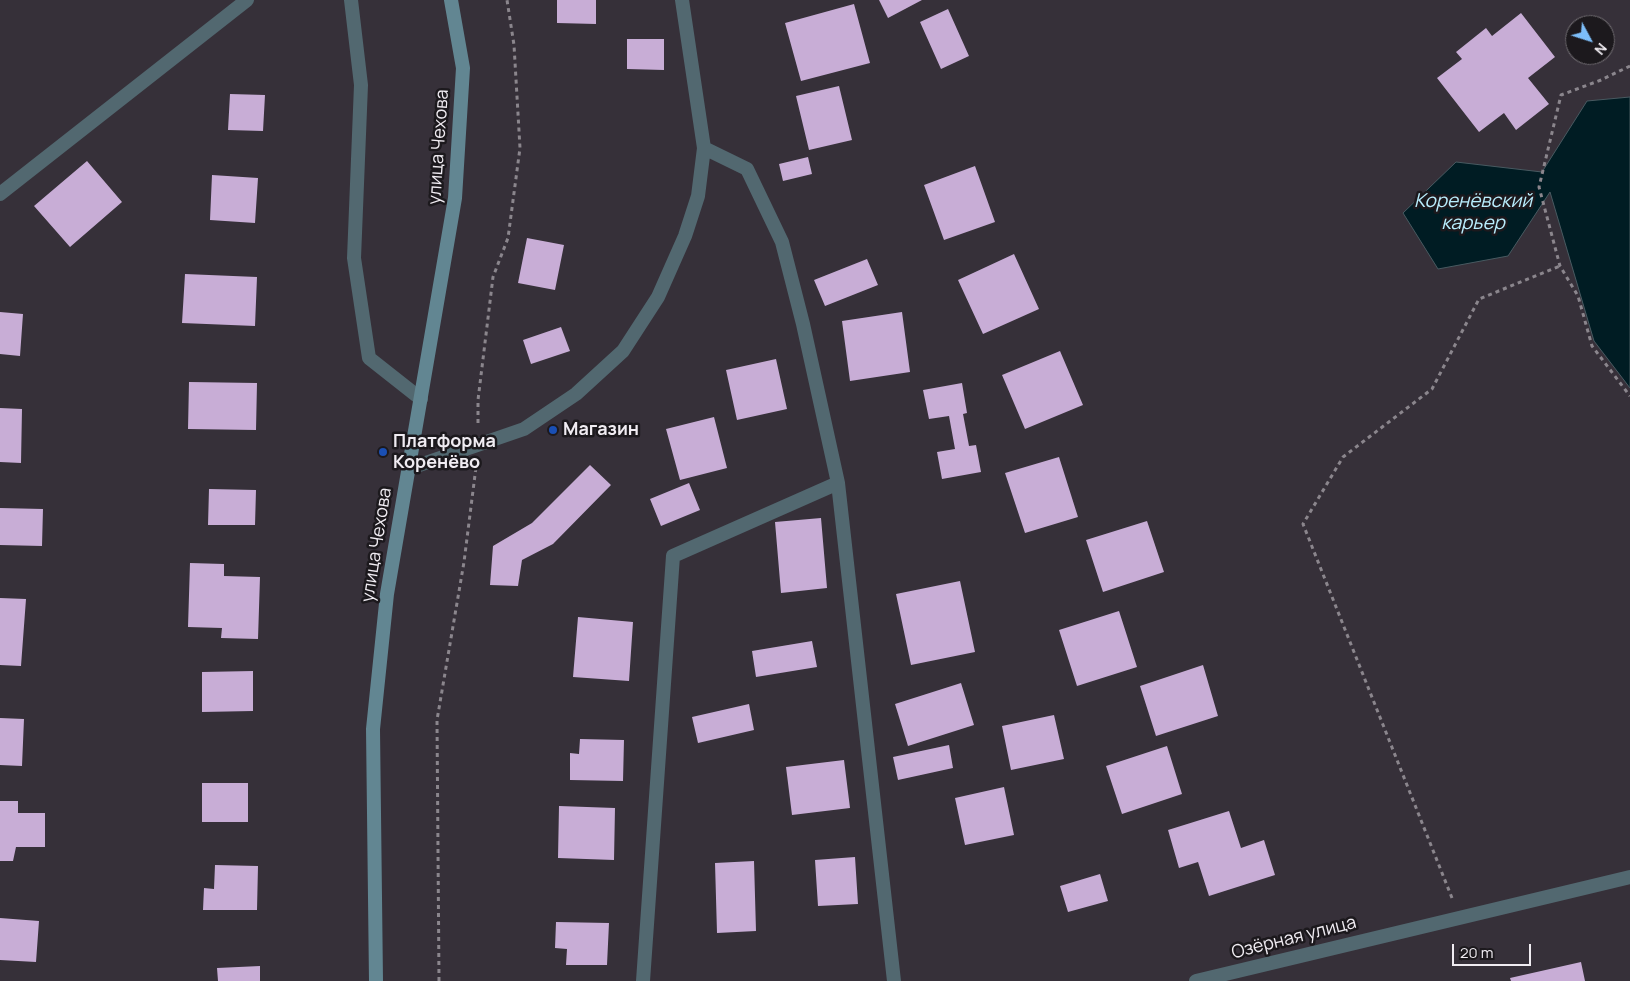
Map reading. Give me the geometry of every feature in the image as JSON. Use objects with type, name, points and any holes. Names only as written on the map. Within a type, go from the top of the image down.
[{"type":"main road","name":"улица Чехова","points":[[376,981],[373,729],[387,594],[455,198],[463,68],[451,0]]},
{"type":"street","points":[[0,194],[247,0]]},
{"type":"street","points":[[351,0],[361,85],[354,258],[368,358],[421,399]]},
{"type":"street","points":[[408,470],[524,429],[576,394],[622,351],[658,297],[685,236],[698,196],[704,148],[682,0]]},
{"type":"street","points":[[704,148],[747,169],[782,242],[804,324],[838,482],[894,981]]},
{"type":"street","points":[[643,981],[673,556],[838,482]]},
{"type":"street","name":"Озёрная улица","points":[[1196,981],[1630,877]]},
{"type":"path","points":[[478,400],[493,277],[508,238],[520,148],[514,45],[507,0]]},
{"type":"path","points":[[1630,66],[1601,80],[1560,95],[1539,187],[1560,266],[1578,296],[1592,346],[1630,396]]},
{"type":"path","points":[[1460,917],[1302,524],[1343,457],[1432,389],[1480,299],[1560,266]]},
{"type":"path","points":[[438,981],[437,720],[464,562],[475,480]]},
{"type":"water","name":"Коренёвский карьер","points":[[1630,97],[1630,388],[1594,341],[1550,192],[1508,256],[1438,269],[1403,213],[1456,162],[1542,172],[1587,101]]},
{"type":"building","points":[[557,0],[596,0],[596,24],[557,23]]},
{"type":"building","points":[[879,0],[922,0],[888,18]]},
{"type":"building","points":[[854,4],[870,63],[801,81],[785,23]]},
{"type":"building","points":[[948,9],[969,56],[941,69],[920,22]]},
{"type":"building","points":[[1521,13],[1555,57],[1528,78],[1549,104],[1516,130],[1504,113],[1479,132],[1437,78],[1462,59],[1456,52],[1486,28],[1492,36]]},
{"type":"building","points":[[627,39],[664,39],[664,70],[627,69]]},
{"type":"building","points":[[839,86],[852,140],[809,150],[796,96]]},
{"type":"building","points":[[230,94],[265,95],[263,131],[228,130]]},
{"type":"building","points":[[808,157],[812,174],[783,181],[779,164]]},
{"type":"building","points":[[87,161],[122,202],[70,247],[34,206]]},
{"type":"building","points":[[975,166],[995,222],[944,240],[924,185]]},
{"type":"building","points":[[212,175],[258,178],[255,223],[210,220]]},
{"type":"building","points":[[527,238],[564,245],[555,290],[518,283]]},
{"type":"building","points":[[1014,254],[1039,309],[983,334],[958,280]]},
{"type":"building","points":[[867,259],[878,285],[825,306],[814,280]]},
{"type":"building","points":[[185,274],[257,277],[255,326],[182,323]]},
{"type":"building","points":[[0,312],[23,314],[20,356],[0,354]]},
{"type":"building","points":[[902,312],[910,372],[850,381],[842,321]]},
{"type":"building","points":[[561,327],[570,351],[531,364],[523,340]]},
{"type":"building","points":[[1060,351],[1083,405],[1025,429],[1002,375]]},
{"type":"building","points":[[776,359],[787,409],[737,420],[726,370]]},
{"type":"building","points":[[189,382],[257,383],[256,430],[188,429]]},
{"type":"building","points":[[962,383],[967,413],[963,414],[969,446],[976,445],[981,472],[942,479],[937,452],[955,449],[949,416],[929,419],[923,390]]},
{"type":"building","points":[[0,408],[22,409],[21,463],[0,462]]},
{"type":"building","points":[[714,417],[727,468],[680,480],[666,429]]},
{"type":"building","points":[[1059,457],[1078,517],[1025,533],[1005,473]]},
{"type":"building","points":[[590,465],[611,485],[553,544],[522,560],[518,586],[490,585],[493,546],[532,523]]},
{"type":"building","points":[[689,483],[700,510],[661,526],[650,499]]},
{"type":"building","points":[[209,489],[256,490],[255,525],[208,525]]},
{"type":"building","points":[[0,508],[43,509],[42,546],[0,545]]},
{"type":"building","points":[[821,518],[827,588],[781,593],[775,522]]},
{"type":"building","points":[[1147,521],[1164,572],[1103,592],[1086,540]]},
{"type":"building","points":[[190,563],[224,564],[224,576],[260,577],[258,639],[221,638],[222,628],[188,627]]},
{"type":"building","points":[[960,581],[975,652],[911,665],[896,594]]},
{"type":"building","points":[[0,598],[26,599],[21,666],[0,665]]},
{"type":"building","points":[[1119,611],[1137,667],[1077,686],[1059,630]]},
{"type":"building","points":[[578,617],[633,622],[629,681],[573,677]]},
{"type":"building","points":[[812,641],[817,667],[756,677],[752,651]]},
{"type":"building","points":[[1203,665],[1218,716],[1156,736],[1140,686]]},
{"type":"building","points":[[253,671],[253,711],[202,712],[202,672]]},
{"type":"building","points":[[961,683],[974,725],[908,746],[895,704]]},
{"type":"building","points":[[749,704],[754,730],[698,743],[692,717]]},
{"type":"building","points":[[1054,715],[1064,759],[1011,770],[1002,726]]},
{"type":"building","points":[[0,718],[24,719],[22,766],[0,765]]},
{"type":"building","points":[[580,739],[624,740],[623,781],[570,780],[570,753],[579,754]]},
{"type":"building","points":[[949,745],[953,768],[898,780],[893,757]]},
{"type":"building","points":[[1167,746],[1182,794],[1122,814],[1106,766]]},
{"type":"building","points":[[844,760],[850,808],[792,815],[786,767]]},
{"type":"building","points":[[202,783],[248,783],[248,822],[202,822]]},
{"type":"building","points":[[1004,787],[1014,835],[965,845],[955,798]]},
{"type":"building","points":[[0,801],[18,801],[18,813],[45,813],[45,847],[16,847],[13,861],[0,861]]},
{"type":"building","points":[[559,806],[615,808],[614,860],[558,858]]},
{"type":"building","points":[[1229,811],[1241,848],[1264,840],[1275,875],[1209,896],[1198,862],[1179,868],[1168,830]]},
{"type":"building","points":[[855,857],[858,904],[818,906],[815,860]]},
{"type":"building","points":[[754,861],[756,931],[717,933],[715,863]]},
{"type":"building","points":[[215,865],[258,866],[257,910],[203,910],[204,888],[214,889]]},
{"type":"building","points":[[1100,874],[1108,901],[1068,912],[1060,886]]},
{"type":"building","points":[[0,918],[39,921],[36,962],[0,960]]},
{"type":"building","points":[[556,922],[609,923],[607,965],[566,965],[567,949],[555,948]]},
{"type":"building","points":[[1581,962],[1585,981],[1511,981],[1510,978]]},
{"type":"building","points":[[260,966],[260,981],[218,981],[217,968]]},
{"type":"place","name":"Магазин","points":[[553,430]]},
{"type":"place","name":"Платформа Коренёво","points":[[383,452]]}]
